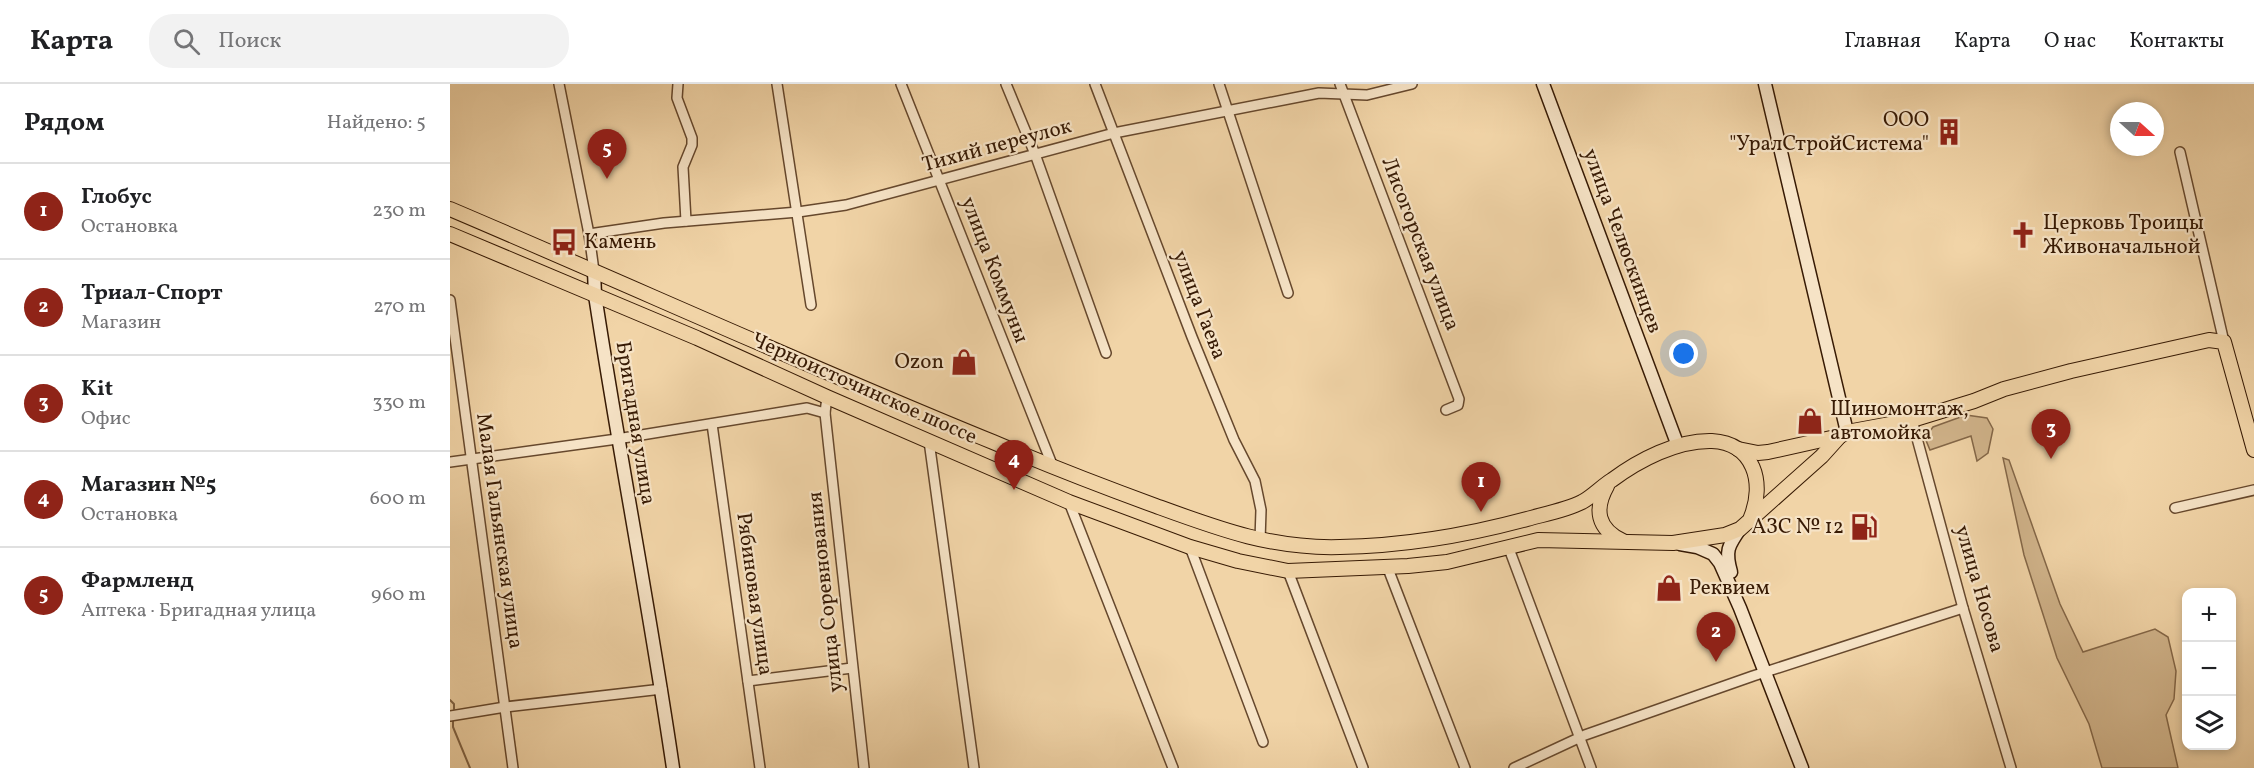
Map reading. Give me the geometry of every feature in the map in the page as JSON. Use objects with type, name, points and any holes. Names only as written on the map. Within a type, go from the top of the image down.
[{"type":"main road","name":"Черноисточинское шоссе","points":[[450,209],[837,378],[1059,470],[1220,528],[1260,540],[1290,545],[1336,547],[1382,546],[1446,539],[1561,510],[1584,501],[1609,481]]},
{"type":"main road","name":"Черноисточинское шоссе","points":[[450,234],[697,338],[827,398],[1069,502],[1190,547],[1238,561],[1288,571],[1408,566],[1447,562],[1538,540],[1623,542]]},
{"type":"main road","points":[[1844,434],[1740,529],[1725,535],[1673,543],[1623,542],[1612,536],[1600,517],[1598,508],[1600,498],[1609,481],[1631,467],[1678,446],[1710,441],[1758,453],[1768,452],[1844,434],[1912,420],[2004,389],[2204,341],[2224,342],[2254,450]]},
{"type":"main road","points":[[1738,449],[1750,465],[1757,482],[1757,500],[1750,519]]},
{"type":"main road","points":[[1055,496],[1059,470]]},
{"type":"street","name":"Бригадная улица","points":[[560,84],[590,234],[595,295],[617,439],[662,689],[673,768]]},
{"type":"street","points":[[678,84],[677,98],[692,138],[692,145],[683,167],[686,221]]},
{"type":"street","points":[[777,84],[811,305]]},
{"type":"street","name":"улица Коммуны","points":[[901,84],[1059,470]]},
{"type":"street","points":[[1006,84],[1035,154],[1106,353]]},
{"type":"street","name":"улица Гаева","points":[[1095,84],[1234,440],[1255,481],[1261,510],[1260,540]]},
{"type":"street","points":[[1219,84],[1288,293]]},
{"type":"street","name":"Лисогорская улица","points":[[1340,84],[1459,399],[1458,405],[1446,410]]},
{"type":"street","name":"Тихий переулок","points":[[590,234],[686,221],[798,212],[846,205],[1114,133],[1319,93],[1367,95],[1412,84]]},
{"type":"street","name":"улица Челюскинцев","points":[[1543,84],[1678,446]]},
{"type":"street","points":[[1765,84],[1844,434]]},
{"type":"street","points":[[2180,152],[2224,342]]},
{"type":"street","name":"Малая Гальянская улица","points":[[450,300],[513,768]]},
{"type":"street","name":"улица Соревнования","points":[[827,398],[825,413],[864,768]]},
{"type":"street","points":[[450,462],[617,439],[807,408],[825,413]]},
{"type":"street","name":"улица Носова","points":[[1912,420],[1963,608],[2011,768]]},
{"type":"street","name":"Рябиновая улица","points":[[712,424],[760,768]]},
{"type":"street","points":[[929,441],[974,768]]},
{"type":"street","points":[[2175,508],[2254,490]]},
{"type":"street","points":[[1069,502],[1173,768]]},
{"type":"street","points":[[1740,529],[1728,546],[1727,559],[1740,608]]},
{"type":"street","points":[[1673,543],[1697,547],[1713,554],[1720,563],[1740,608],[1802,768]]},
{"type":"street","points":[[1508,546],[1591,768]]},
{"type":"street","points":[[1190,547],[1263,742]]},
{"type":"street","points":[[1387,566],[1465,768]]},
{"type":"street","points":[[1288,571],[1363,768]]},
{"type":"street","points":[[1514,768],[1585,735],[1765,672],[1963,608]]},
{"type":"street","points":[[748,681],[852,668]]},
{"type":"street","points":[[450,716],[505,707],[662,689]]},
{"type":"shaded area","points":[[1966,415],[1987,418],[1993,429],[1988,453],[1977,461],[1971,436],[1930,450],[1925,438],[1933,427]]},
{"type":"shaded area","points":[[2003,458],[2009,460],[2060,604],[2083,652],[2155,629],[2168,637],[2176,671],[2174,699],[2166,715],[2178,768],[2102,768],[2089,724],[2057,658],[2024,555]]},
{"type":"waterway","points":[[450,700],[454,704],[454,709]]},
{"type":"waterway","points":[[453,721],[453,727],[470,768]]},
{"type":"place","name":"ООО \"УралСтройСистема\"","points":[[1949,132]]},
{"type":"place","name":"Фармленд","points":[[607,179]]},
{"type":"place","name":"Церковь Троицы Живоначальной","points":[[2023,235]]},
{"type":"place","name":"Камень","points":[[564,242]]},
{"type":"place","name":"Ozon","points":[[964,362]]},
{"type":"place","name":"Шиномонтаж, автомойка","points":[[1810,421]]},
{"type":"place","name":"Kit","points":[[2051,459]]},
{"type":"place","name":"Магазин №5","points":[[1014,490]]},
{"type":"place","name":"Глобус","points":[[1481,512]]},
{"type":"place","name":"АЗС № 12","points":[[1864,527]]},
{"type":"place","name":"Реквием","points":[[1669,588]]},
{"type":"place","name":"Триал-Спорт","points":[[1716,662]]}]
